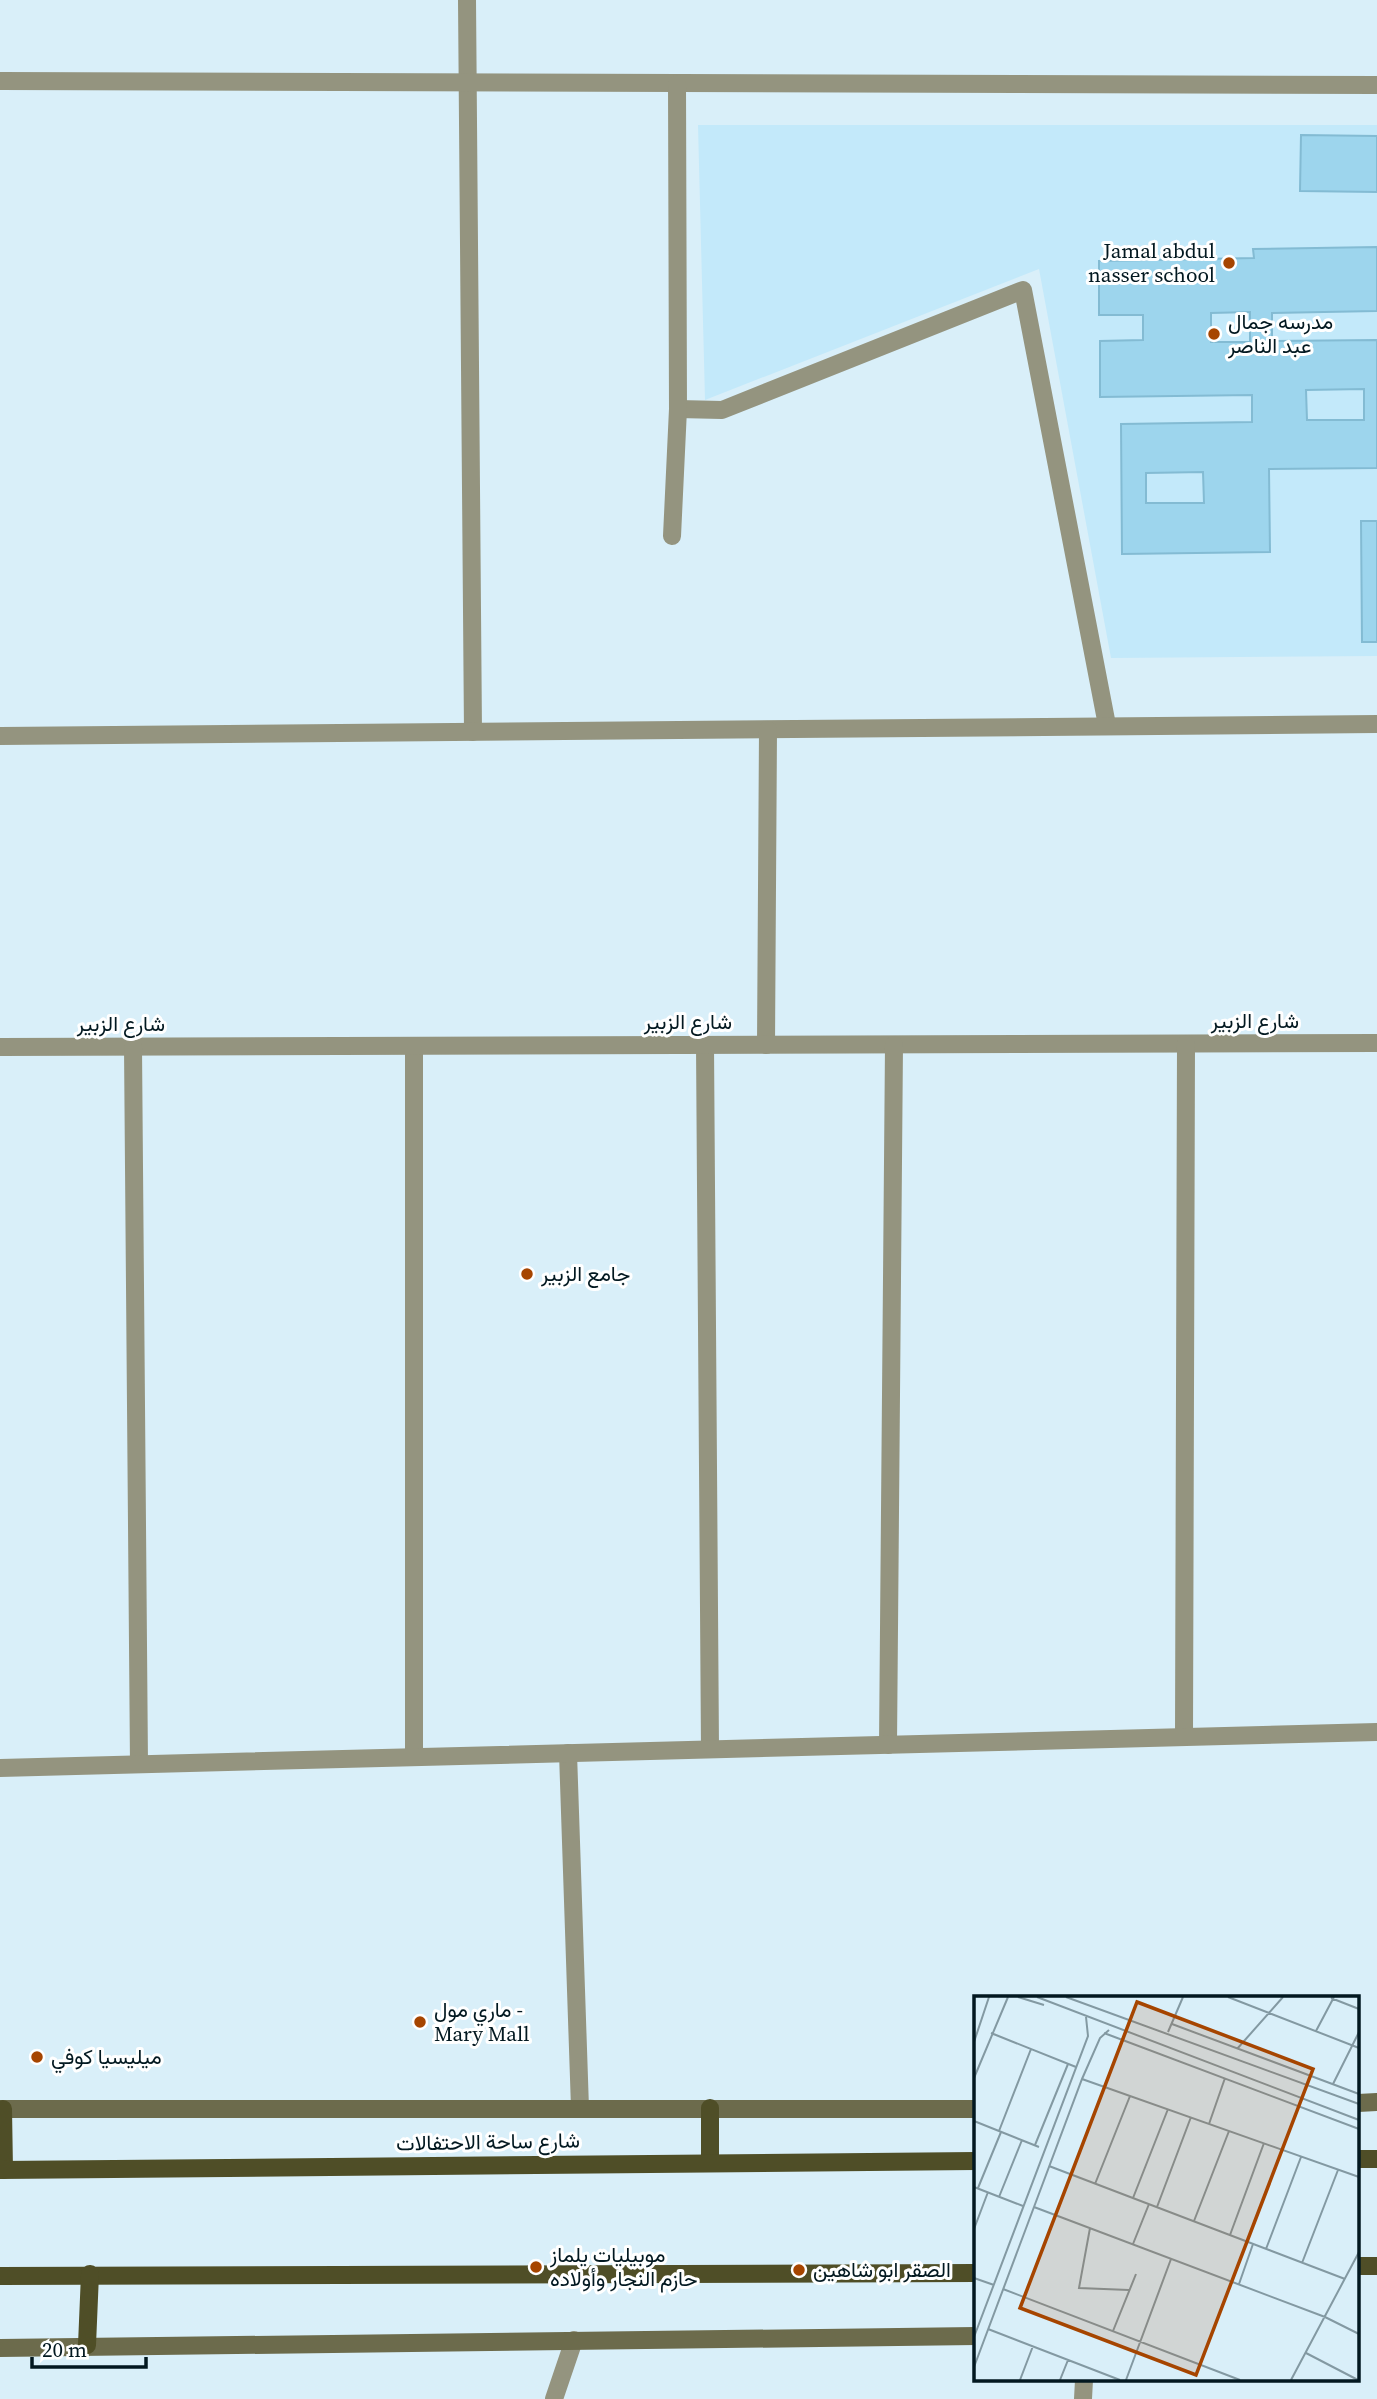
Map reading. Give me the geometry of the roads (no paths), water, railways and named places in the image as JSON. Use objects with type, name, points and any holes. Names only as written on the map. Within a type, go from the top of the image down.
[{"type":"main road","points":[[710,2108],[710,2162]]},
{"type":"main road","points":[[2,2170],[1,2109],[974,2109]]},
{"type":"main road","name":"شارع ساحة الاحتفالات","points":[[2,2170],[974,2161]]},
{"type":"main road","points":[[0,2276],[974,2273]]},
{"type":"main road","points":[[87,2345],[90,2274]]},
{"type":"main road","points":[[0,2347],[974,2336]]},
{"type":"street","points":[[467,0],[473,732]]},
{"type":"street","points":[[0,81],[1377,85]]},
{"type":"street","points":[[672,536],[678,409],[677,84]]},
{"type":"street","points":[[678,409],[722,410],[1023,290],[1107,725]]},
{"type":"street","points":[[0,736],[1377,724]]},
{"type":"street","points":[[766,1045],[768,730]]},
{"type":"street","name":"شارع الزبير","points":[[0,1047],[1377,1043]]},
{"type":"street","points":[[1184,1737],[1186,1044]]},
{"type":"street","points":[[705,1045],[710,1749]]},
{"type":"street","points":[[888,1745],[894,1045]]},
{"type":"street","points":[[414,1046],[414,1757]]},
{"type":"street","points":[[133,1047],[139,1764]]},
{"type":"street","points":[[0,1768],[1377,1732]]},
{"type":"street","points":[[568,1753],[580,2108]]},
{"type":"street","points":[[554,2399],[574,2340]]},
{"type":"place","name":"Jamal abdul nasser school","points":[[1229,263]]},
{"type":"place","name":"مدرسه جمال عبد الناصر","points":[[1214,334]]},
{"type":"place","name":"جامع الزبير","points":[[527,1274]]},
{"type":"place","name":"ماري مول - Mary Mall","points":[[420,2022]]},
{"type":"place","name":"ميليسيا كوفي","points":[[37,2057]]},
{"type":"place","name":"موبيليات يلماز حازم النجار وأولاده","points":[[536,2267]]},
{"type":"place","name":"الصقر ابو شاهين","points":[[799,2270]]}]
